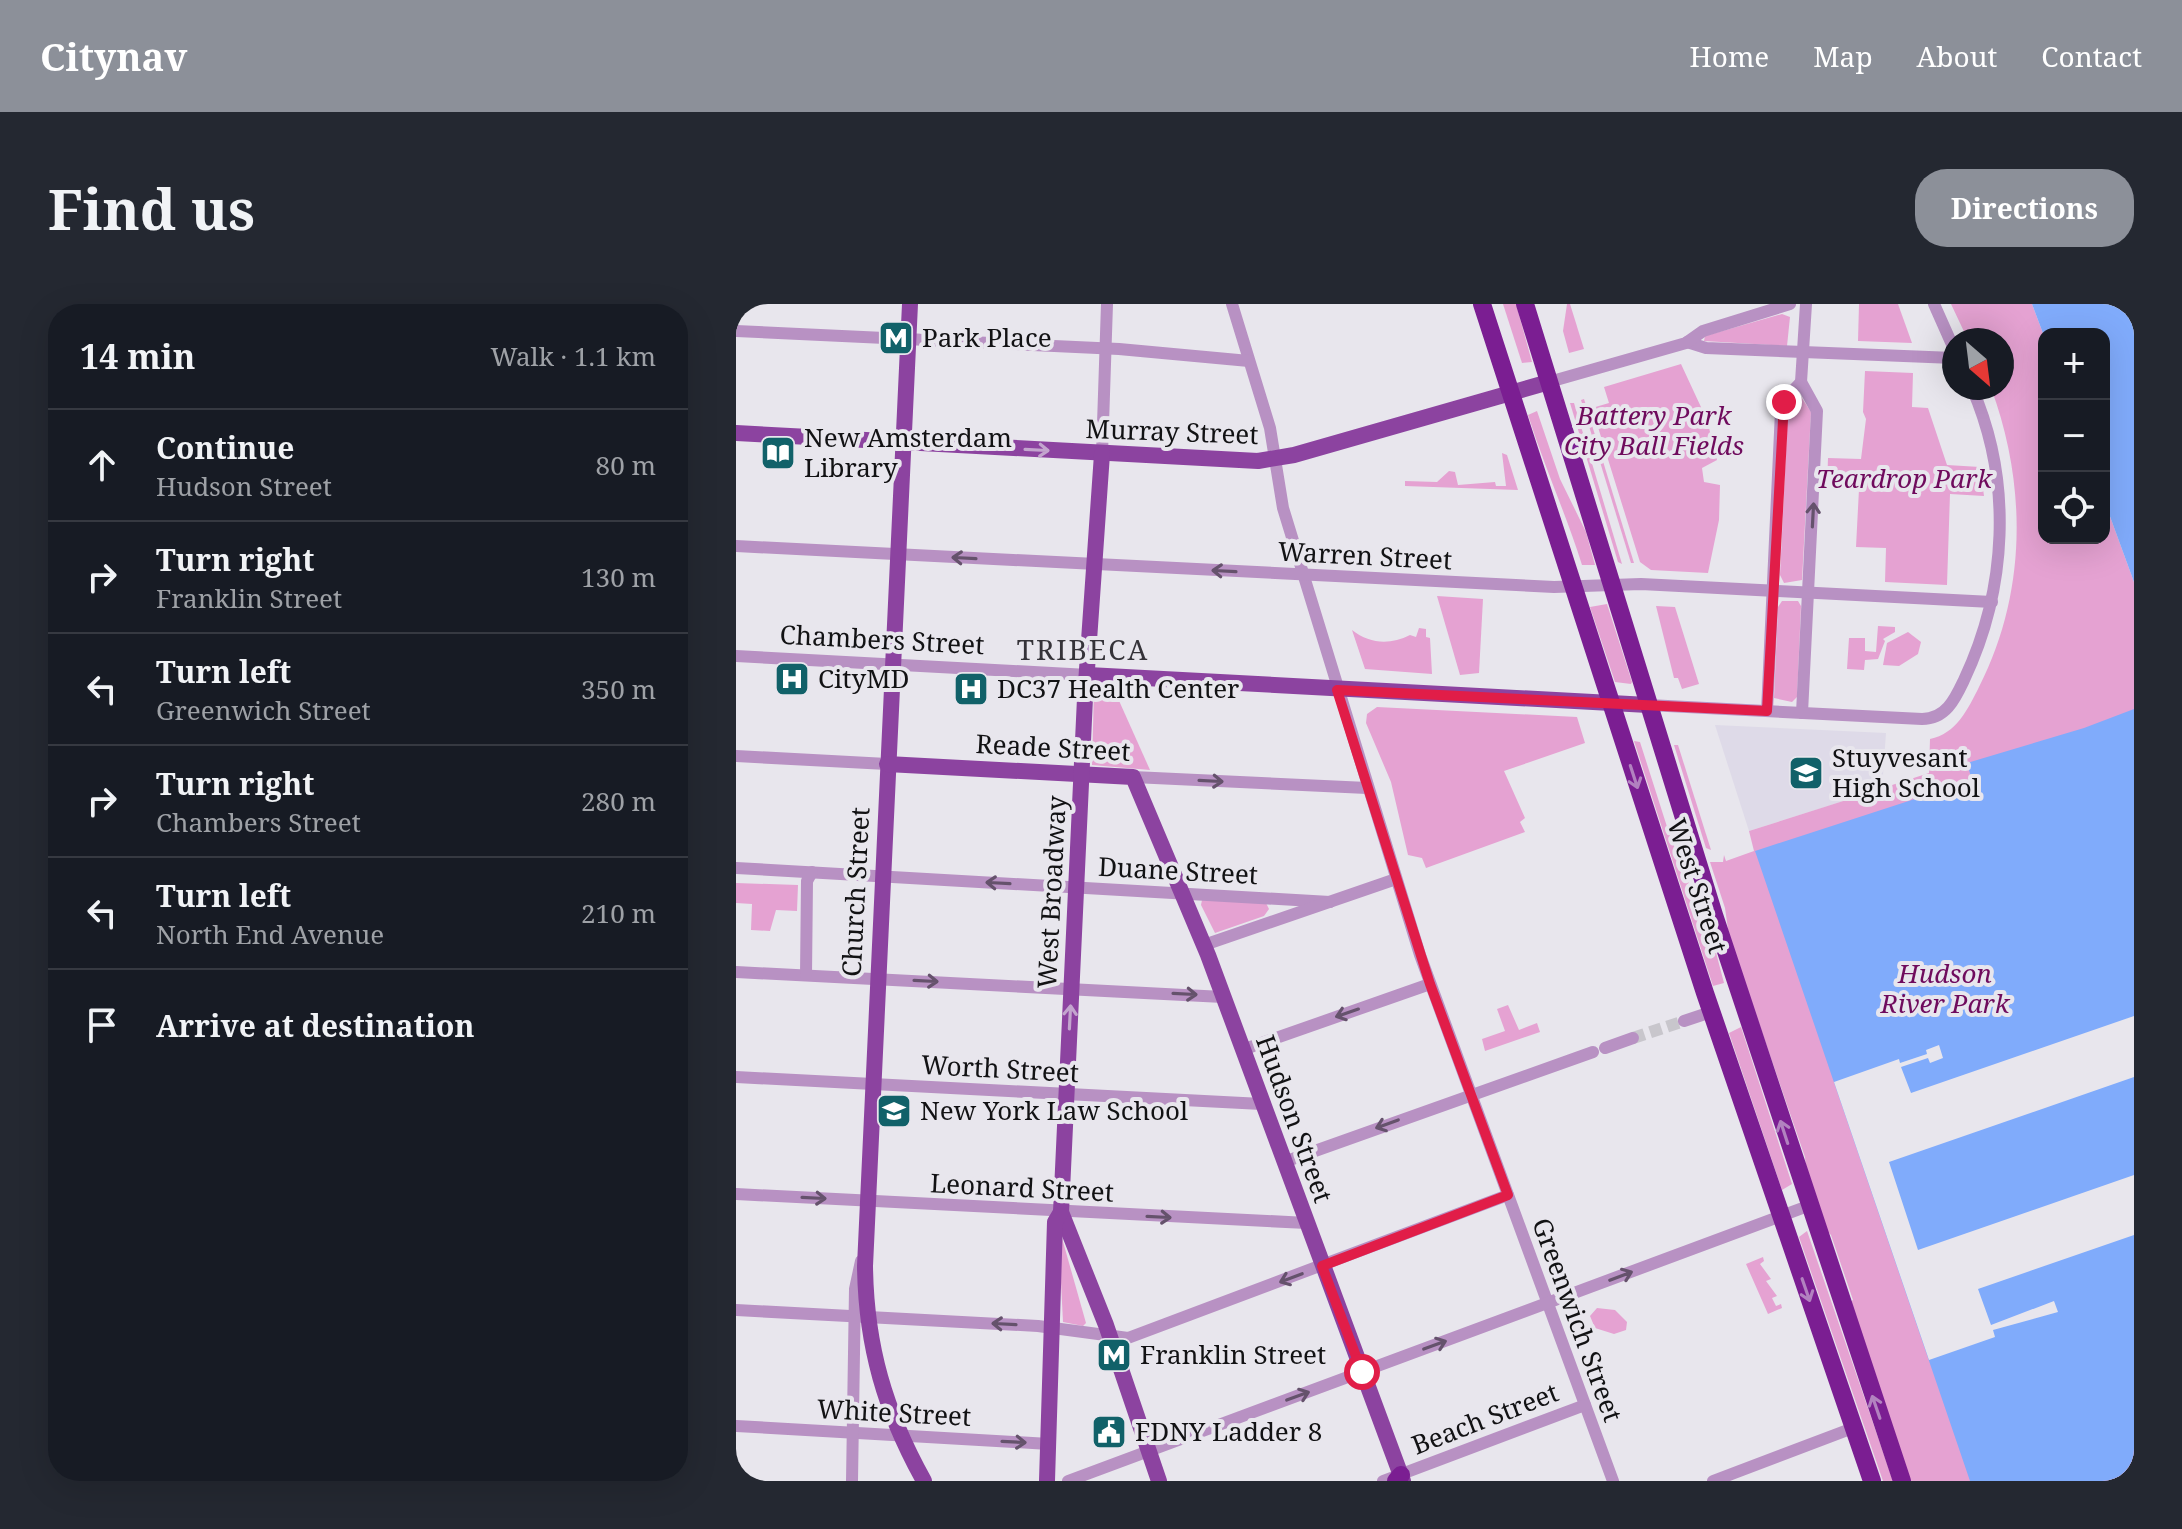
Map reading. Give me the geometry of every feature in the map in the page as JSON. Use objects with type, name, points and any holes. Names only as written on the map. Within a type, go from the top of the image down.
[{"type":"highway","name":"West Street","points":[[1482,304],[1711,1012],[1872,1481]]},
{"type":"highway","name":"West Street","points":[[1525,304],[1648,705],[1808,1206],[1902,1481]]},
{"type":"main road","name":"Church Street","points":[[910,304],[860,1317],[899,1435],[924,1481]]},
{"type":"main road","name":"Murray Street","points":[[736,433],[1102,454],[1274,459],[1549,382]]},
{"type":"main road","name":"West Broadway","points":[[1047,1481],[1055,1222],[1061,1212],[1081,774],[1102,454]]},
{"type":"main road","name":"Chambers Street","points":[[1088,675],[1648,705]]},
{"type":"main road","name":"Reade Street","points":[[887,764],[1133,777]]},
{"type":"main road","name":"Hudson Street","points":[[1133,777],[1204,945],[1362,1372],[1396,1479]]},
{"type":"main road","points":[[1061,1212],[1109,1336],[1159,1481]]},
{"type":"street","name":"West Broadway","points":[[1102,454],[1107,304]]},
{"type":"street","name":"Greenwich Street","points":[[1232,304],[1270,428],[1283,508],[1396,879],[1430,984],[1613,1481]]},
{"type":"street","name":"Murray Street","points":[[1549,382],[1687,342],[1703,331],[1790,304]]},
{"type":"street","points":[[1802,713],[1817,411],[1801,382],[1806,304]]},
{"type":"street","points":[[1934,304],[1945,328]]},
{"type":"street","points":[[736,331],[1106,349],[1249,361]]},
{"type":"street","name":"Murray Street","points":[[1687,342],[1706,348],[1942,358]]},
{"type":"street","points":[[1767,711],[1781,411],[1784,402],[1801,382]]},
{"type":"street","points":[[1976,400],[1992,450],[1999,497],[2000,538],[1992,602]]},
{"type":"street","name":"Warren Street","points":[[736,546],[1303,575],[1992,602]]},
{"type":"street","name":"Chambers Street","points":[[1648,705],[1936,718],[1952,703],[1970,666],[1992,602]]},
{"type":"street","name":"Chambers Street","points":[[736,656],[1088,675]]},
{"type":"street","name":"Reade Street","points":[[736,756],[887,764]]},
{"type":"street","name":"Reade Street","points":[[1133,777],[1367,788]]},
{"type":"street","name":"Duane Street","points":[[736,868],[1182,891],[1330,902]]},
{"type":"street","points":[[806,975],[807,881],[812,872]]},
{"type":"street","name":"Duane Street","points":[[1204,945],[1396,879]]},
{"type":"street","points":[[736,972],[1223,997]]},
{"type":"street","points":[[1242,1050],[1430,984]]},
{"type":"street","points":[[1684,1021],[1711,1012]]},
{"type":"street","points":[[1284,1162],[1633,1038]]},
{"type":"street","name":"Worth Street","points":[[736,1077],[1262,1104]]},
{"type":"street","name":"Leonard Street","points":[[736,1194],[1307,1223]]},
{"type":"street","points":[[736,1310],[1054,1328],[1132,1337],[1508,1195]]},
{"type":"street","points":[[1068,1481],[1808,1206]]},
{"type":"street","points":[[852,1481],[860,1317]]},
{"type":"street","name":"Beach Street","points":[[1396,1479],[1585,1405]]},
{"type":"street","name":"White Street","points":[[736,1426],[1049,1444]]},
{"type":"street","points":[[1719,1480],[1853,1428]]},
{"type":"shaded area","name":"Stuyvesant High School","points":[[1715,725],[1886,733],[1882,789],[1749,831]]},
{"type":"green space","points":[[1503,304],[1516,304],[1532,362],[1522,363]]},
{"type":"green space","points":[[1567,304],[1570,304],[1584,349],[1569,353],[1563,331]]},
{"type":"green space","points":[[1859,304],[1898,304],[1912,343],[1858,341]]},
{"type":"green space","name":"Hudson River Park","points":[[1951,304],[2032,304],[2041,328],[2038,328],[2038,544],[2110,544],[2110,516],[2134,582],[2134,1481],[1910,1481],[1831,1235],[1820,1219],[1812,1198],[1805,1157],[1729,936],[1725,908],[1710,862],[1723,862],[1724,855],[1726,861],[1754,851],[1749,831],[1881,789],[1882,784],[1889,786],[1929,773],[1930,739],[1954,726],[1975,695],[1995,651],[2013,577],[2016,500],[2011,462],[1995,400],[2014,400],[2014,328],[1962,328]]},
{"type":"green space","points":[[1782,314],[1790,317],[1787,346],[1704,341],[1705,336]]},
{"type":"green space","name":"Battery Park City Ball Fields","points":[[1681,364],[1707,420],[1717,460],[1702,468],[1704,482],[1720,485],[1719,520],[1708,573],[1651,570],[1640,562],[1592,408],[1609,403],[1604,387]]},
{"type":"green space","name":"Teardrop Park","points":[[1865,371],[1913,373],[1912,407],[1928,408],[1947,465],[1980,467],[1984,496],[1950,494],[1947,585],[1885,582],[1886,548],[1856,547],[1859,489],[1827,487],[1828,458],[1861,459],[1866,419],[1863,412]]},
{"type":"green space","points":[[1800,395],[1811,412],[1802,580],[1784,583],[1780,575],[1788,409],[1793,399]]},
{"type":"green space","points":[[1584,399],[1634,563],[1631,563],[1581,400]]},
{"type":"green space","points":[[1570,403],[1574,403],[1622,564],[1618,562]]},
{"type":"green space","points":[[1537,411],[1560,479],[1586,532],[1595,565],[1582,565],[1528,415]]},
{"type":"green space","points":[[1502,453],[1507,455],[1518,490],[1405,486],[1405,481],[1437,482],[1449,471],[1455,472],[1458,485],[1495,482],[1496,486],[1506,486]]},
{"type":"green space","points":[[1437,596],[1483,599],[1479,673],[1460,675]]},
{"type":"green space","points":[[1782,601],[1798,601],[1801,606],[1797,697],[1792,702],[1774,698],[1778,607]]},
{"type":"green space","points":[[1607,604],[1631,684],[1615,682],[1590,607]]},
{"type":"green space","points":[[1656,606],[1675,607],[1699,684],[1682,689],[1678,678],[1674,678]]},
{"type":"green space","points":[[1878,626],[1895,627],[1895,632],[1883,639],[1885,641],[1878,659],[1865,660],[1864,670],[1847,669],[1849,638],[1865,638],[1865,651],[1876,652]]},
{"type":"green space","points":[[1419,628],[1426,629],[1426,637],[1430,638],[1432,674],[1365,669],[1352,630],[1366,638],[1388,642],[1410,635],[1416,637]]},
{"type":"green space","points":[[1908,632],[1921,642],[1918,654],[1899,666],[1883,665],[1887,643]]},
{"type":"green space","points":[[1101,684],[1112,685],[1150,770],[1092,765],[1094,691]]},
{"type":"green space","points":[[1377,707],[1577,717],[1585,743],[1504,771],[1525,818],[1520,822],[1525,832],[1426,868],[1422,858],[1408,855],[1391,782],[1366,723],[1367,714]]},
{"type":"green space","points":[[1634,741],[1640,742],[1669,833],[1714,945],[1724,983],[1713,986]]},
{"type":"green space","points":[[1674,745],[1678,745],[1711,850],[1706,848]]},
{"type":"green space","points":[[736,883],[798,885],[797,911],[776,910],[770,931],[751,930],[752,904],[736,903]]},
{"type":"green space","points":[[1202,900],[1266,903],[1269,909],[1264,916],[1215,933],[1201,905]]},
{"type":"green space","points":[[1508,1005],[1519,1030],[1537,1023],[1540,1032],[1485,1051],[1482,1039],[1505,1031],[1497,1009]]},
{"type":"green space","points":[[1741,1027],[1792,1184],[1782,1190],[1729,1033]]},
{"type":"green space","points":[[1058,1224],[1086,1323],[1083,1326],[1063,1322]]},
{"type":"green space","points":[[1807,1231],[1893,1481],[1883,1481],[1799,1237]]},
{"type":"green space","points":[[1763,1257],[1764,1261],[1760,1264],[1771,1279],[1766,1281],[1777,1296],[1772,1298],[1776,1306],[1781,1304],[1782,1308],[1768,1314],[1746,1264]]},
{"type":"green space","points":[[1597,1308],[1615,1310],[1627,1322],[1626,1330],[1614,1334],[1595,1328],[1590,1316]]},
{"type":"water","points":[[2032,304],[2134,304],[2134,582],[2110,516],[2110,328],[2041,328]]},
{"type":"water","name":"Hudson River Park","points":[[2134,709],[2134,1481],[1970,1481],[1755,851],[1964,783],[1971,777],[1967,763],[2084,728]]},
{"type":"pier","points":[[2134,1016],[2134,1077],[1889,1162],[1918,1250],[2134,1175],[2134,1235],[1978,1289],[1991,1325],[2054,1301],[2058,1312],[1993,1330],[1995,1337],[1929,1360],[1834,1082],[1899,1059],[1900,1063],[1927,1054],[1926,1050],[1939,1045],[1943,1058],[1930,1063],[1928,1058],[1901,1067],[1911,1093]]},
{"type":"tunnel","points":[[1633,1038],[1684,1021]]},
{"type":"place","name":"Park Place","points":[[896,338]]},
{"type":"place","name":"New Amsterdam Library","points":[[778,453]]},
{"type":"place","name":"CityMD","points":[[792,679]]},
{"type":"place","name":"DC37 Health Center","points":[[971,689]]},
{"type":"place","name":"Stuyvesant High School","points":[[1806,773]]},
{"type":"place","name":"New York Law School","points":[[894,1111]]},
{"type":"place","name":"Franklin Street","points":[[1114,1355]]},
{"type":"place","name":"FDNY Ladder 8","points":[[1109,1432]]},
{"type":"district","name":"TRIBECA","points":[[1083,650]]},
{"type":"route","points":[[1362,1372],[1322,1266],[1508,1195],[1438,1008],[1337,690],[1767,711],[1781,411],[1784,402]]}]
